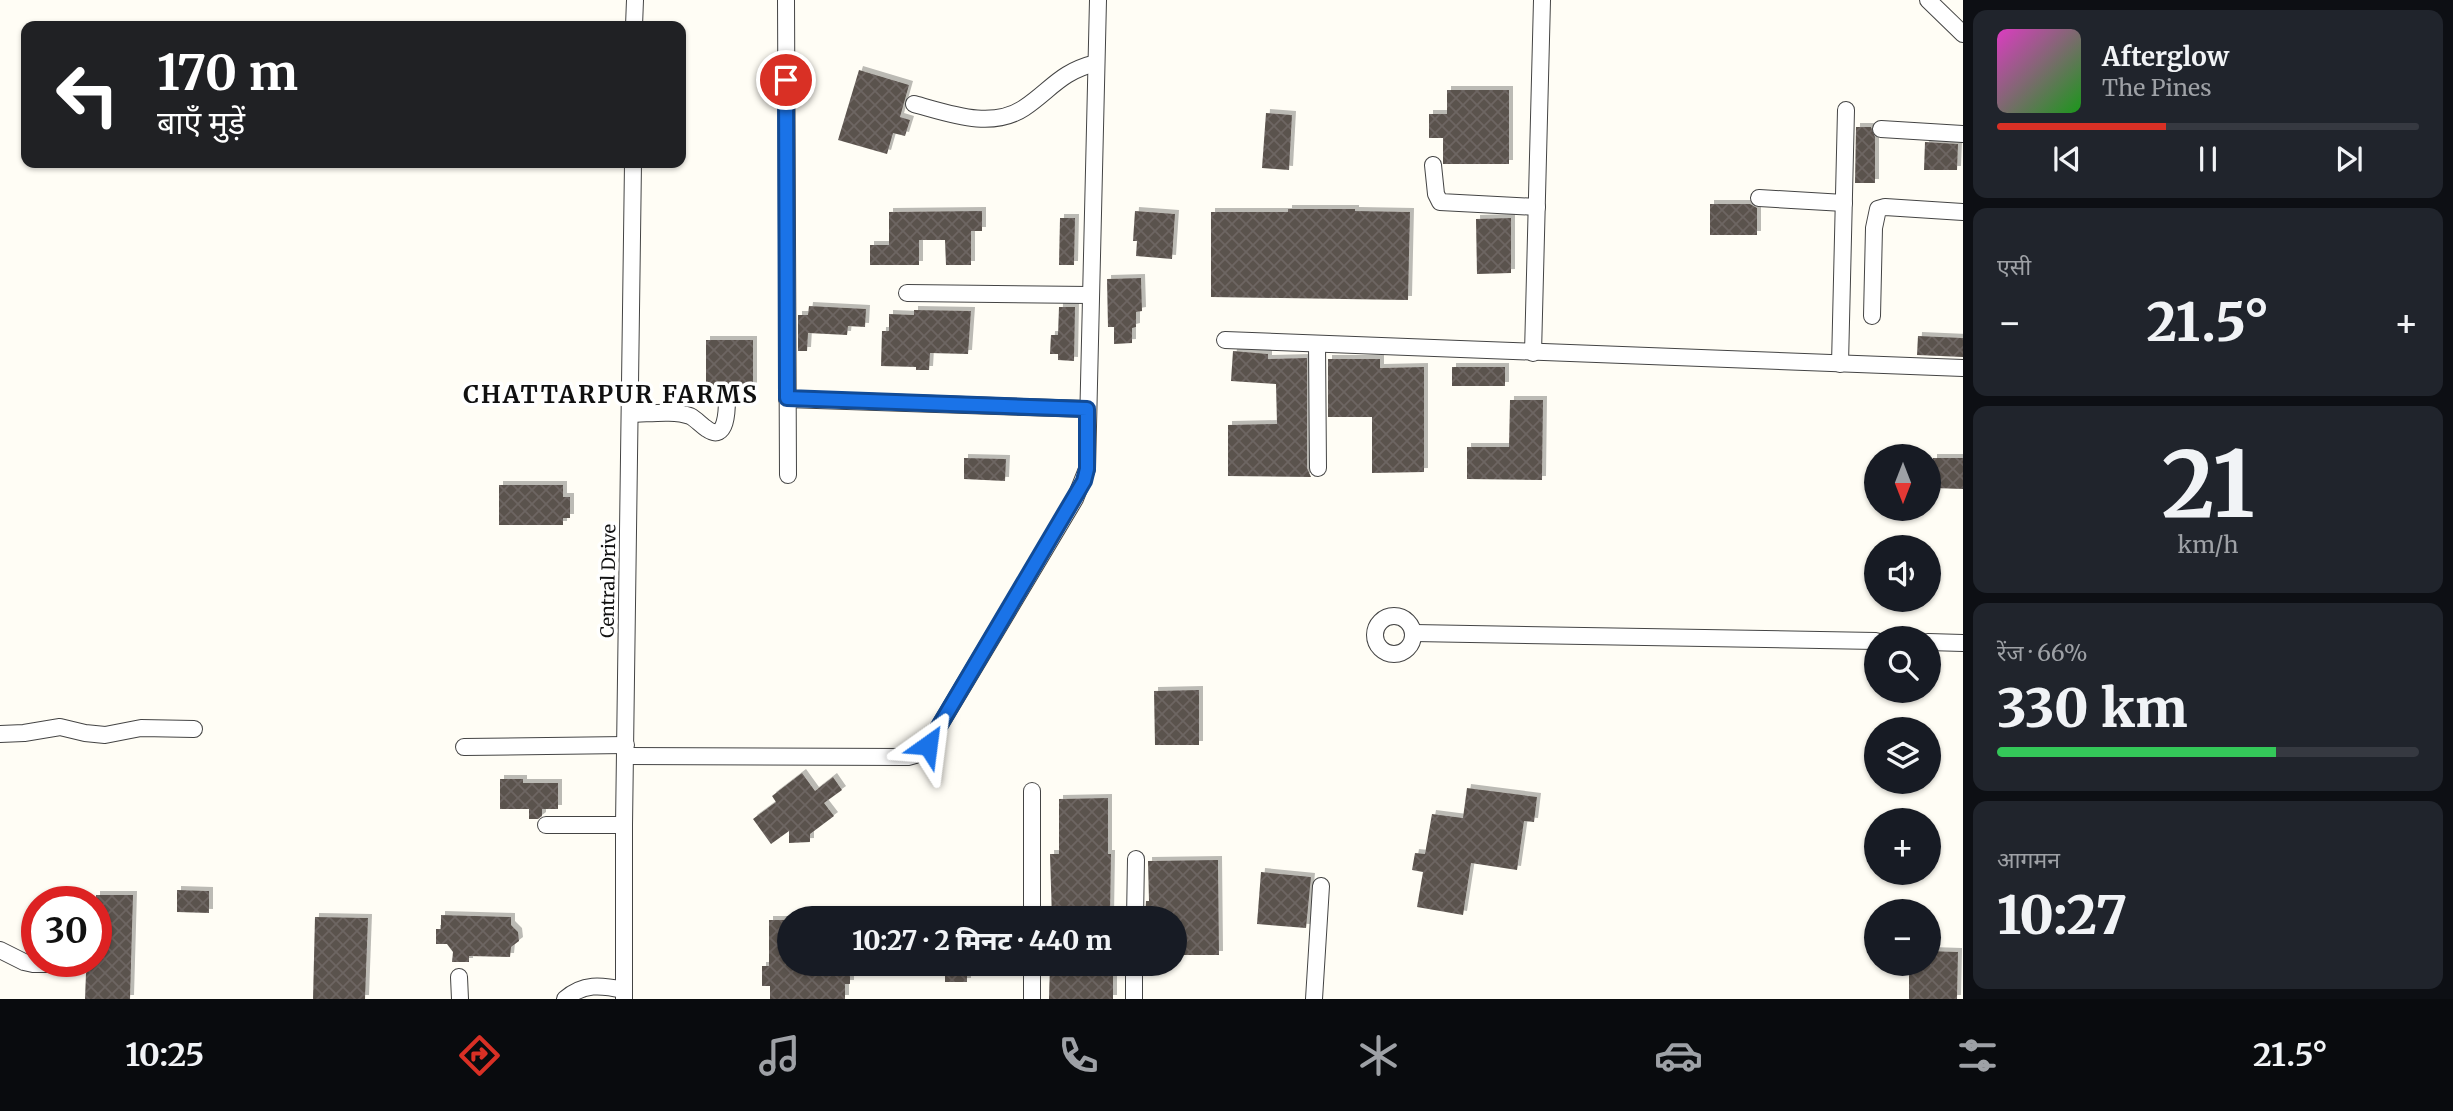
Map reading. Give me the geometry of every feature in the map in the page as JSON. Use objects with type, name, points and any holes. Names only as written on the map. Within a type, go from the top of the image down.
[{"type":"street","points":[[634,21],[635,0]]},
{"type":"street","points":[[786,0],[788,475]]},
{"type":"street","points":[[464,747],[897,758],[919,754],[928,745],[1080,490],[1087,469],[1098,0]]},
{"type":"street","points":[[1533,353],[1542,0]]},
{"type":"street","points":[[1928,0],[1963,34]]},
{"type":"street","points":[[914,104],[961,117],[990,119],[1023,109],[1066,74],[1096,63]]},
{"type":"street","points":[[1840,364],[1846,110]]},
{"type":"street","points":[[1881,130],[1963,134]]},
{"type":"street","points":[[1433,165],[1436,194],[1440,202],[1537,206]]},
{"type":"street","name":"Central Drive","points":[[624,994],[633,168]]},
{"type":"street","points":[[1759,198],[1844,203]]},
{"type":"street","points":[[1872,316],[1874,228],[1878,209],[1885,207],[1963,212]]},
{"type":"street","points":[[907,293],[1090,295]]},
{"type":"street","points":[[1224,340],[1963,368]]},
{"type":"street","points":[[1317,344],[1318,468]]},
{"type":"street","points":[[630,414],[689,416],[715,432],[725,425],[727,398]]},
{"type":"street","points":[[787,398],[1087,409]]},
{"type":"street","points":[[1414,633],[1864,641]]},
{"type":"street","points":[[1941,642],[1963,643]]},
{"type":"street","points":[[0,734],[60,727],[105,735],[142,728],[194,729]]},
{"type":"street","points":[[1032,791],[1032,906]]},
{"type":"street","points":[[546,825],[624,825]]},
{"type":"street","points":[[1135,906],[1136,859]]},
{"type":"street","points":[[1314,999],[1321,886]]},
{"type":"street","points":[[0,950],[21,960]]},
{"type":"street","points":[[1032,976],[1032,999]]},
{"type":"street","points":[[1134,999],[1135,976]]},
{"type":"street","points":[[459,977],[460,999]]},
{"type":"street","points":[[565,999],[574,991],[589,986],[605,986],[624,994]]},
{"type":"building","points":[[859,70],[909,85],[900,117],[910,120],[905,136],[893,133],[887,154],[838,140]]},
{"type":"building","points":[[1447,90],[1509,90],[1509,164],[1443,164],[1443,138],[1429,138],[1429,114],[1447,114]]},
{"type":"building","points":[[1266,113],[1292,115],[1289,170],[1262,168]]},
{"type":"building","points":[[1856,127],[1871,127],[1875,137],[1875,183],[1855,183]]},
{"type":"building","points":[[1925,142],[1958,144],[1957,170],[1924,170]]},
{"type":"building","points":[[1710,204],[1750,204],[1757,208],[1757,235],[1710,235]]},
{"type":"building","points":[[1288,209],[1410,212],[1408,300],[1211,297],[1211,212],[1288,212]]},
{"type":"building","points":[[982,211],[982,231],[971,231],[971,265],[946,265],[945,240],[919,240],[919,265],[870,265],[870,245],[889,245],[889,212]]},
{"type":"building","points":[[1135,211],[1175,214],[1172,259],[1136,256],[1137,241],[1133,241]]},
{"type":"building","points":[[1060,218],[1075,218],[1074,265],[1059,265]]},
{"type":"building","points":[[1511,218],[1511,273],[1477,274],[1476,219]]},
{"type":"building","points":[[1141,278],[1142,311],[1136,312],[1132,343],[1114,344],[1114,327],[1108,327],[1107,279]]},
{"type":"building","points":[[809,306],[866,309],[865,327],[848,326],[847,335],[808,333],[807,351],[798,351],[798,315],[808,315]]},
{"type":"building","points":[[1059,307],[1075,307],[1074,361],[1058,360],[1058,354],[1050,354],[1051,335],[1058,335]]},
{"type":"building","points":[[914,310],[971,311],[968,354],[930,353],[929,370],[881,366],[882,331],[889,331],[889,314],[914,315]]},
{"type":"building","points":[[1918,336],[1963,338],[1963,357],[1917,355]]},
{"type":"building","points":[[706,340],[753,340],[753,389],[706,389]]},
{"type":"building","points":[[1233,351],[1268,354],[1268,359],[1307,358],[1307,468],[1311,477],[1228,476],[1228,425],[1277,424],[1276,384],[1231,381]]},
{"type":"building","points":[[1328,359],[1380,359],[1380,368],[1424,367],[1424,472],[1372,473],[1372,417],[1328,417]]},
{"type":"building","points":[[1452,367],[1505,367],[1505,386],[1452,386]]},
{"type":"building","points":[[1510,400],[1543,400],[1542,480],[1467,479],[1467,447],[1509,447]]},
{"type":"building","points":[[964,458],[1006,459],[1005,481],[964,479]]},
{"type":"building","points":[[1941,458],[1963,458],[1963,489],[1941,488]]},
{"type":"building","points":[[499,485],[563,485],[563,497],[570,497],[570,518],[563,518],[563,525],[499,525]]},
{"type":"building","points":[[1199,690],[1199,745],[1155,745],[1154,691]]},
{"type":"building","points":[[802,773],[815,791],[833,777],[842,790],[824,803],[834,816],[810,834],[810,842],[789,843],[789,831],[771,844],[753,819],[776,802],[772,796]]},
{"type":"building","points":[[500,779],[523,779],[523,783],[558,783],[558,809],[542,809],[542,816],[529,819],[529,809],[500,809]]},
{"type":"building","points":[[1467,788],[1537,797],[1534,822],[1524,821],[1517,870],[1471,863],[1463,915],[1417,907],[1423,872],[1412,870],[1415,853],[1425,854],[1432,814],[1463,818]]},
{"type":"building","points":[[1108,798],[1110,906],[1052,906],[1050,854],[1059,854],[1059,799]]},
{"type":"building","points":[[1218,860],[1219,955],[1187,955],[1187,906],[1146,906],[1146,901],[1149,901],[1148,861]]},
{"type":"building","points":[[1261,872],[1311,877],[1306,928],[1257,924]]},
{"type":"building","points":[[177,890],[209,891],[209,913],[177,912]]},
{"type":"building","points":[[112,895],[133,895],[130,999],[85,999],[86,977],[112,977]]},
{"type":"building","points":[[441,915],[511,917],[511,925],[518,932],[519,941],[511,947],[510,957],[469,956],[469,962],[452,962],[453,952],[447,944],[436,944],[436,929],[441,929]]},
{"type":"building","points":[[315,917],[368,918],[365,999],[313,999]]},
{"type":"building","points":[[769,920],[777,920],[777,976],[850,976],[850,984],[845,984],[845,999],[770,999],[770,986],[762,986],[762,966],[769,966]]},
{"type":"building","points":[[1941,951],[1958,952],[1957,999],[1909,999],[1909,976],[1941,976]]},
{"type":"building","points":[[945,976],[967,976],[967,982],[945,982]]},
{"type":"building","points":[[1050,976],[1113,976],[1113,999],[1049,999]]},
{"type":"district","name":"CHATTARPUR FARMS","points":[[611,394]]},
{"type":"route","points":[[786,80],[787,398],[1087,409],[1087,469],[1084,481],[928,745]]}]
